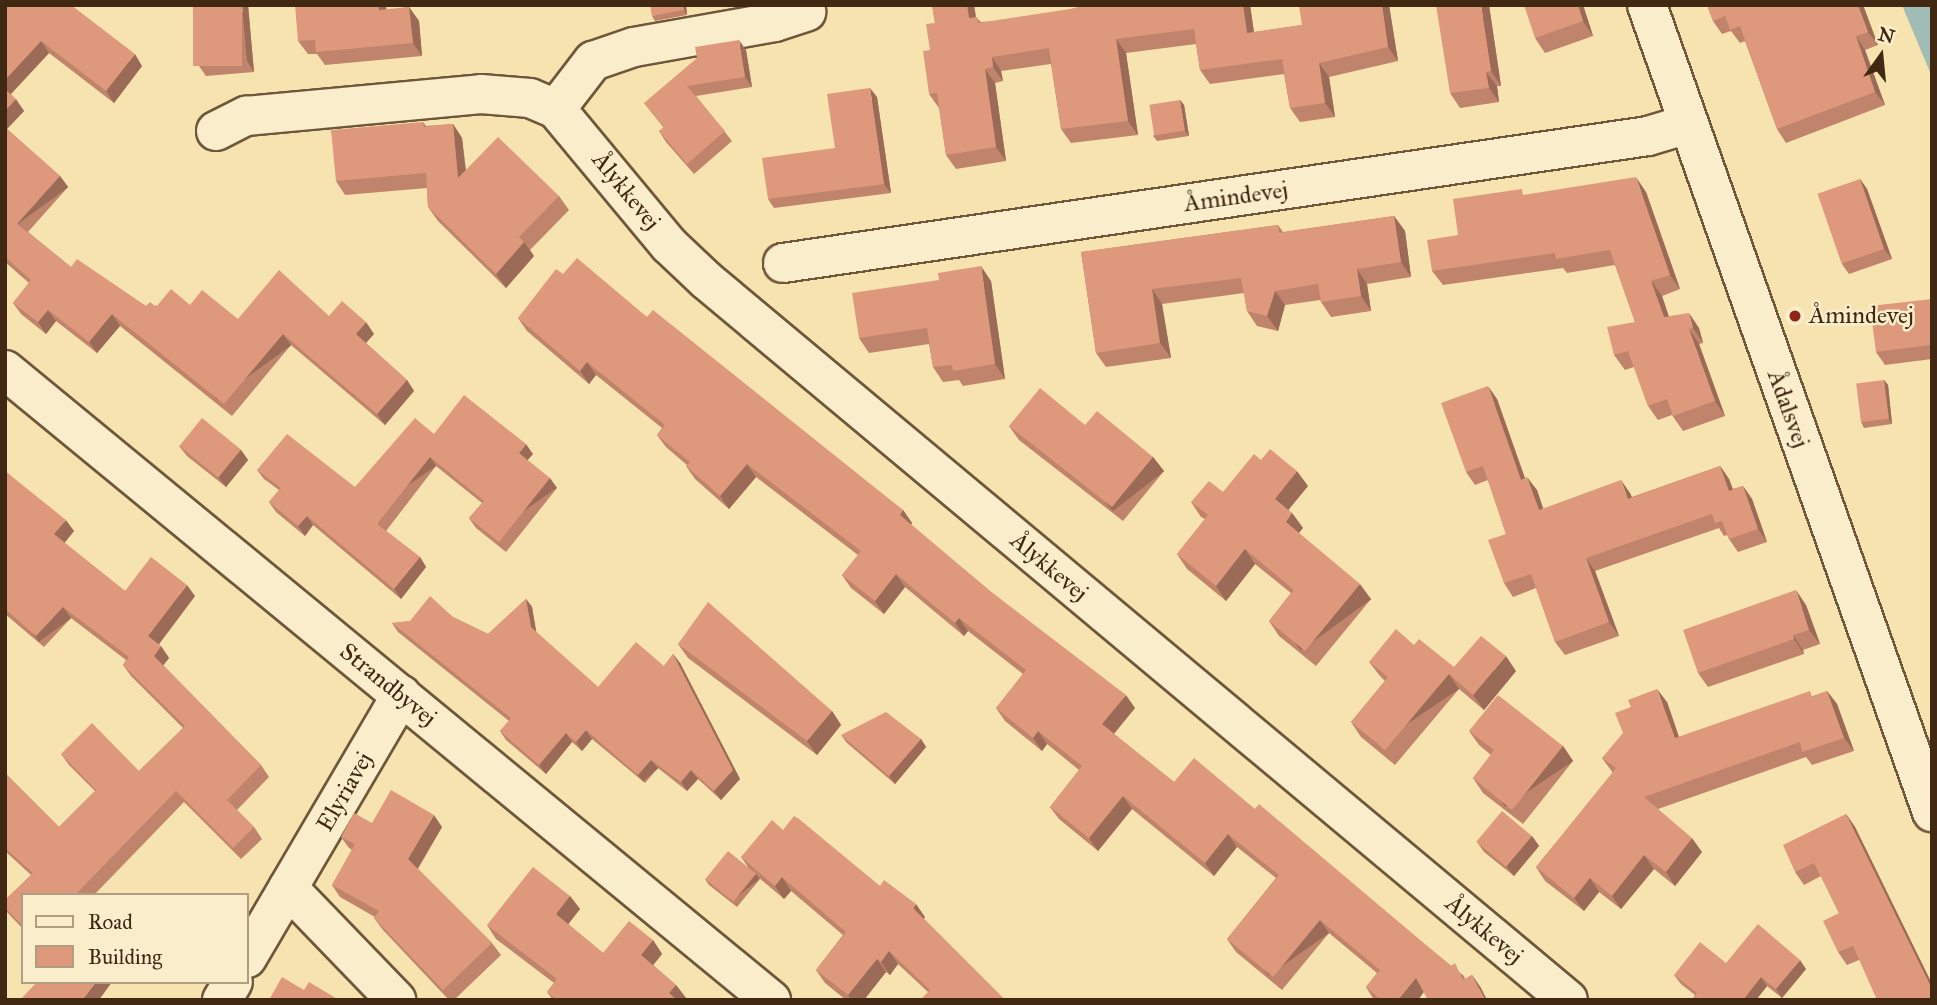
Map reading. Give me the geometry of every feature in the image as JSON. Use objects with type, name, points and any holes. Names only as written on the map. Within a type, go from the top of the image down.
[{"type":"street","name":"Ådalsvej","points":[[1647,5],[1932,812]]},
{"type":"street","points":[[216,131],[246,116],[481,94],[530,98],[556,108],[593,61],[634,47],[775,22],[806,12]]},
{"type":"street","name":"Ålykkevej","points":[[556,108],[669,245],[706,280],[1568,1000]]},
{"type":"street","name":"Åmindevej","points":[[783,264],[1648,136],[1688,124]]},
{"type":"street","name":"Strandbyvej","points":[[5,370],[771,1000]]},
{"type":"street","name":"Elyriavej","points":[[248,956],[401,695]]},
{"type":"street","points":[[288,888],[396,1000]]},
{"type":"street","points":[[222,1000],[232,984]]},
{"type":"water","points":[[1902,5],[1932,5],[1932,77]]},
{"type":"building","points":[[8,5],[71,5],[135,54],[106,91],[41,41],[5,80],[5,9]]},
{"type":"building","points":[[193,5],[242,5],[242,66],[193,66]]},
{"type":"building","points":[[295,5],[379,5],[379,10],[409,7],[413,43],[316,52],[315,40],[298,41]]},
{"type":"building","points":[[650,5],[683,5],[684,10],[652,16]]},
{"type":"building","points":[[932,5],[967,5],[969,18],[977,17],[978,23],[1086,5],[1243,5],[1247,33],[1302,25],[1299,6],[1382,5],[1388,47],[1319,63],[1325,103],[1290,108],[1282,59],[1200,70],[1194,29],[1116,39],[1128,121],[1061,129],[1049,48],[992,57],[993,67],[985,69],[996,147],[946,155],[937,93],[929,94],[923,51],[930,50],[926,24],[935,23]]},
{"type":"building","points":[[1436,5],[1481,5],[1491,71],[1486,72],[1489,88],[1450,93]]},
{"type":"building","points":[[1524,5],[1578,5],[1583,21],[1535,38]]},
{"type":"building","points":[[1707,5],[1858,5],[1868,32],[1856,36],[1875,92],[1777,129],[1740,26],[1730,30],[1725,16],[1713,21]]},
{"type":"building","points":[[739,40],[745,77],[687,86],[725,131],[687,164],[659,131],[664,127],[644,103],[697,58],[695,47]]},
{"type":"building","points":[[870,88],[884,184],[768,199],[762,158],[835,148],[827,94]]},
{"type":"building","points":[[5,89],[16,99],[5,111]]},
{"type":"building","points":[[1180,100],[1185,131],[1154,135],[1149,105]]},
{"type":"building","points":[[423,122],[424,127],[453,124],[458,178],[498,137],[559,196],[519,237],[524,242],[496,274],[428,207],[426,173],[336,181],[331,130]]},
{"type":"building","points":[[5,127],[60,176],[17,224],[71,267],[77,259],[146,306],[150,302],[156,307],[171,289],[190,305],[202,290],[238,319],[279,270],[329,316],[342,301],[366,322],[356,334],[407,380],[377,414],[283,334],[224,404],[112,314],[89,342],[48,310],[38,322],[13,303],[31,280],[5,257]]},
{"type":"building","points":[[1636,177],[1670,275],[1651,281],[1664,317],[1689,313],[1693,328],[1689,329],[1715,401],[1673,416],[1667,399],[1648,406],[1628,351],[1614,355],[1607,327],[1635,322],[1610,250],[1556,259],[1555,253],[1432,271],[1427,240],[1458,235],[1453,199],[1522,189],[1523,195]]},
{"type":"building","points":[[1860,179],[1884,249],[1842,264],[1817,194]]},
{"type":"building","points":[[1394,216],[1401,262],[1357,269],[1361,296],[1321,302],[1318,284],[1275,291],[1267,316],[1247,311],[1241,278],[1152,289],[1160,343],[1096,353],[1081,252],[1278,225],[1279,233]]},
{"type":"building","points":[[577,258],[647,317],[653,310],[903,510],[900,515],[990,591],[1126,695],[1102,724],[1174,782],[1194,758],[1255,809],[1259,804],[1451,966],[1455,963],[1463,980],[1472,975],[1485,1000],[1428,1000],[1416,978],[1398,1000],[1381,1000],[1366,987],[1380,970],[1320,920],[1273,977],[1227,939],[1279,875],[1228,834],[1205,863],[1123,796],[1089,838],[1050,807],[1082,766],[1038,731],[1033,738],[996,708],[1026,670],[959,618],[955,623],[896,574],[875,601],[842,575],[861,551],[747,464],[720,496],[686,466],[690,462],[657,435],[665,425],[587,362],[580,371],[518,318],[556,269],[563,274]]},
{"type":"building","points":[[981,266],[995,364],[953,371],[952,365],[933,367],[927,328],[859,338],[852,293],[939,280],[938,273]]},
{"type":"building","points":[[1932,299],[1932,357],[1930,345],[1876,352],[1870,306]]},
{"type":"building","points":[[1884,380],[1889,419],[1861,422],[1856,383]]},
{"type":"building","points":[[1488,386],[1521,480],[1527,477],[1539,510],[1621,480],[1628,499],[1720,466],[1729,491],[1743,486],[1758,529],[1729,539],[1722,521],[1715,523],[1712,514],[1586,558],[1609,622],[1555,642],[1531,574],[1504,583],[1488,540],[1506,534],[1483,466],[1466,472],[1441,403]]},
{"type":"building","points":[[1040,388],[1085,425],[1097,411],[1153,457],[1112,507],[1009,426]]},
{"type":"building","points":[[464,395],[526,444],[519,453],[550,478],[499,542],[469,518],[484,501],[430,457],[377,524],[420,557],[394,589],[307,516],[298,526],[269,502],[281,488],[257,470],[287,434],[355,487],[415,418],[434,434]]},
{"type":"building","points":[[202,418],[241,449],[218,477],[179,446]]},
{"type":"building","points":[[1270,449],[1297,471],[1275,499],[1292,513],[1286,522],[1360,584],[1305,651],[1269,621],[1294,590],[1245,549],[1216,586],[1177,554],[1208,515],[1191,502],[1209,481],[1223,492],[1254,454],[1261,460]]},
{"type":"building","points":[[5,471],[66,520],[54,534],[125,591],[151,557],[187,585],[148,636],[161,646],[154,656],[261,765],[227,800],[254,827],[233,848],[176,791],[77,893],[21,893],[21,924],[5,908],[5,900],[33,873],[5,848],[5,773],[59,827],[96,790],[61,754],[92,723],[139,771],[185,726],[123,665],[129,657],[63,607],[36,636],[5,609]]},
{"type":"building","points":[[1796,590],[1809,630],[1793,635],[1794,639],[1698,673],[1683,630]]},
{"type":"building","points":[[430,596],[453,617],[488,634],[526,599],[531,627],[598,687],[636,642],[664,666],[673,654],[733,770],[714,791],[691,770],[681,782],[651,760],[638,775],[586,730],[576,742],[566,733],[539,765],[500,731],[511,718],[392,623],[410,621]]},
{"type":"building","points":[[708,602],[832,711],[807,741],[678,644]]},
{"type":"building","points":[[1396,629],[1414,645],[1419,639],[1454,667],[1481,636],[1506,656],[1473,695],[1449,674],[1385,750],[1351,722],[1388,677],[1369,662]]},
{"type":"building","points":[[1657,689],[1675,738],[1810,691],[1812,697],[1827,691],[1844,738],[1802,752],[1800,742],[1644,797],[1692,838],[1666,872],[1644,855],[1612,896],[1590,878],[1574,898],[1536,867],[1616,768],[1602,758],[1623,733],[1615,713],[1631,707],[1628,700]]},
{"type":"building","points":[[1498,695],[1563,746],[1512,810],[1473,778],[1494,750],[1469,731]]},
{"type":"building","points":[[886,712],[921,739],[889,776],[841,735]]},
{"type":"building","points":[[391,790],[434,815],[408,859],[492,943],[443,990],[374,918],[379,911],[332,885],[355,844],[341,837],[354,813],[372,823]]},
{"type":"building","points":[[1502,811],[1532,836],[1506,867],[1476,842]]},
{"type":"building","points":[[1846,814],[1932,989],[1932,1000],[1877,1000],[1853,946],[1838,952],[1823,921],[1839,913],[1814,863],[1795,872],[1783,845]]},
{"type":"building","points":[[794,816],[880,886],[884,880],[916,904],[913,908],[1004,999],[920,1000],[930,990],[889,951],[881,962],[877,959],[848,995],[816,970],[846,932],[782,877],[775,886],[741,857],[772,820],[783,830]]},
{"type":"building","points":[[728,851],[756,874],[733,902],[705,879]]},
{"type":"building","points":[[533,867],[570,896],[556,914],[603,953],[629,921],[653,940],[641,955],[676,985],[669,993],[677,1000],[557,1000],[547,992],[557,979],[487,925]]},
{"type":"building","points":[[1758,924],[1800,960],[1776,989],[1761,977],[1743,1000],[1692,1000],[1697,993],[1674,975],[1700,942],[1726,963]]},
{"type":"building","points":[[282,977],[304,990],[309,982],[339,1000],[269,1000]]},
{"type":"building","points":[[35,984],[94,984],[82,1000],[20,1000]]},
{"type":"place","name":"Åmindevej","points":[[1795,316]]}]
